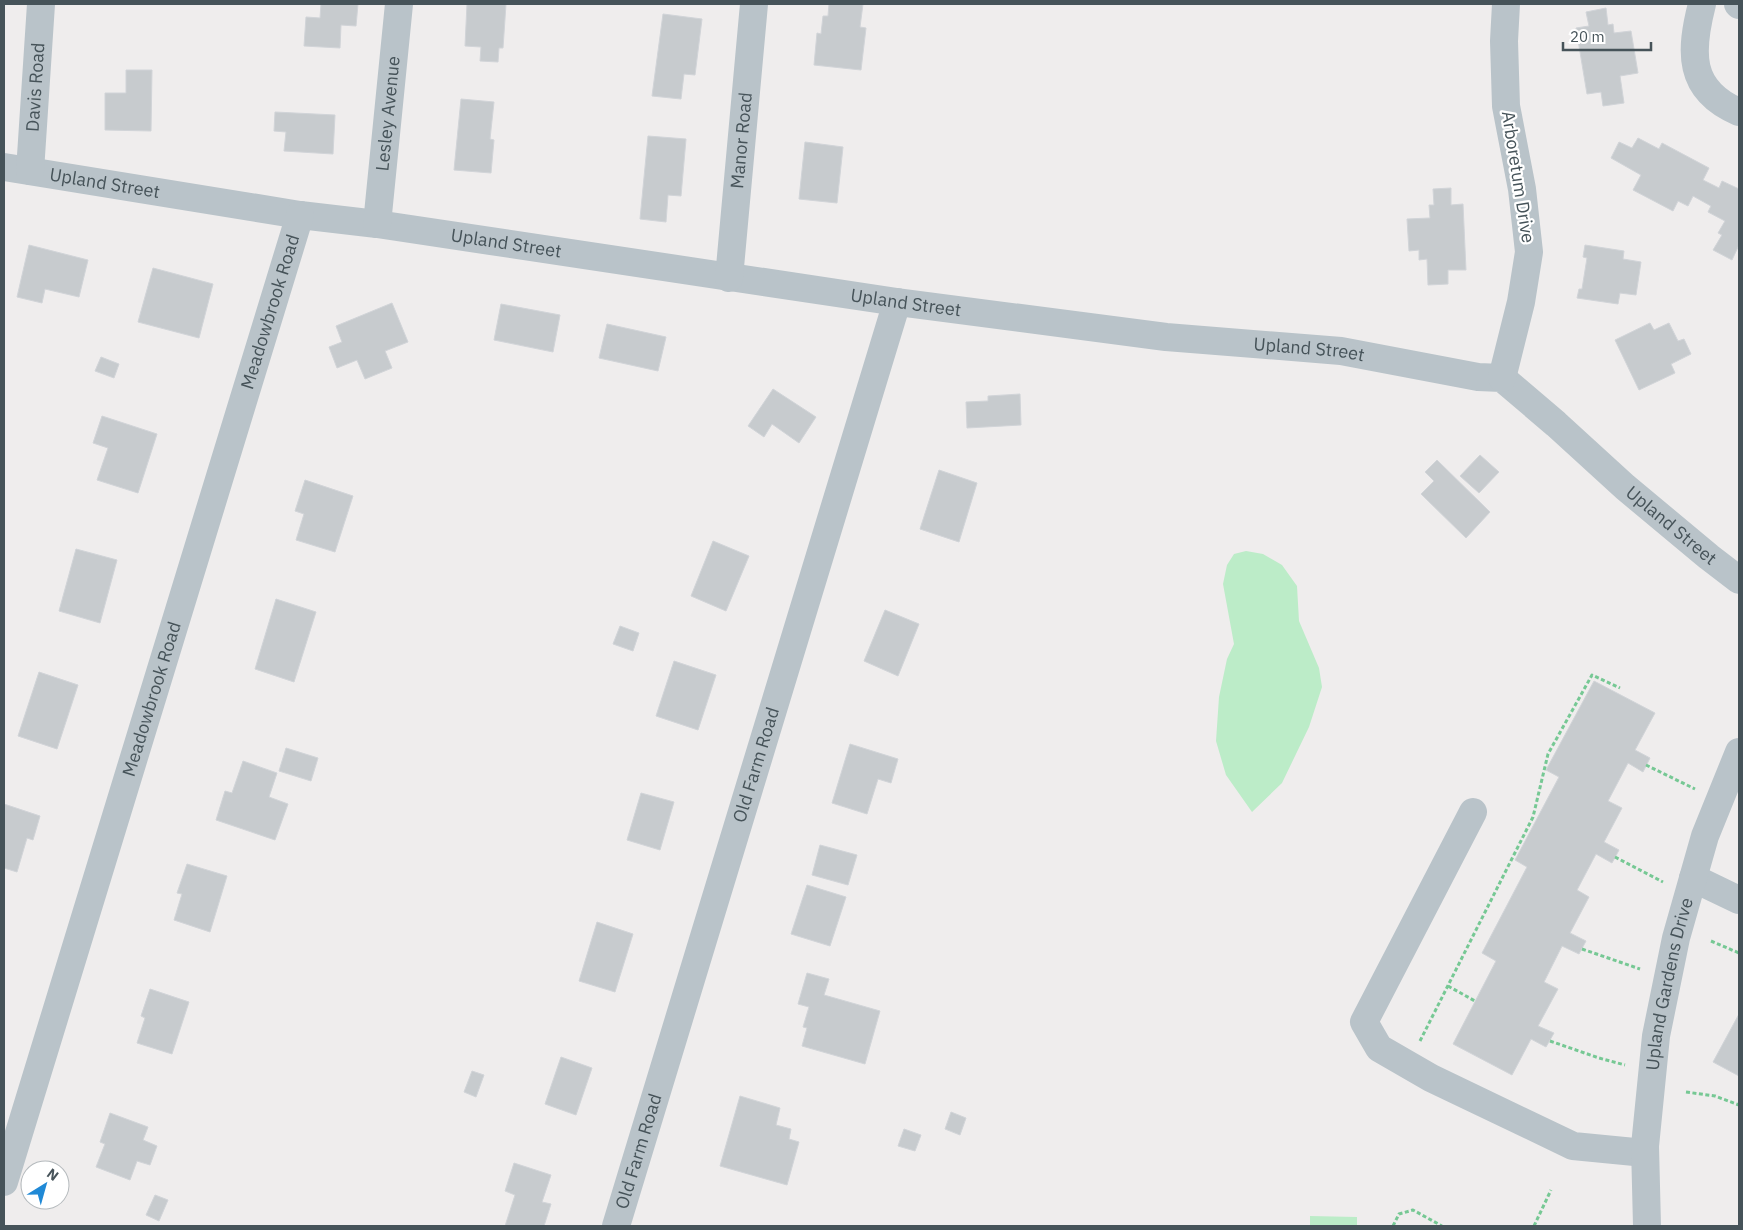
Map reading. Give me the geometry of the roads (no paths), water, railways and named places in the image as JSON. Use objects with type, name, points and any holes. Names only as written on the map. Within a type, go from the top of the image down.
[{"type":"street","name":"Davis Road","points":[[17,169],[41,4]]},
{"type":"street","name":"Lesley Avenue","points":[[376,224],[399,4]]},
{"type":"street","name":"Manor Road","points":[[729,278],[754,4]]},
{"type":"street","name":"Arboretum Drive","points":[[1502,378],[1521,302],[1529,252],[1522,189],[1506,106],[1504,41],[1506,4]]},
{"type":"street","points":[[1702,4],[1697,23],[1695,43],[1696,70],[1701,82],[1714,96],[1739,112]]},
{"type":"street","name":"Upland Street","points":[[17,169],[300,215],[577,253],[729,278],[897,302],[1166,337],[1341,350],[1478,377],[1502,378],[1625,487],[1739,580]]},
{"type":"street","name":"Meadowbrook Road","points":[[4,1182],[300,215]]},
{"type":"street","name":"Old Farm Road","points":[[616,1226],[897,302]]},
{"type":"street","name":"Upland Gardens Drive","points":[[1647,1226],[1645,1153],[1656,1036],[1676,938],[1705,836],[1739,752]]},
{"type":"street","points":[[1473,812],[1364,1022],[1379,1048],[1431,1078],[1573,1146],[1645,1153]]},
{"type":"street","points":[[1693,878],[1739,900]]}]
